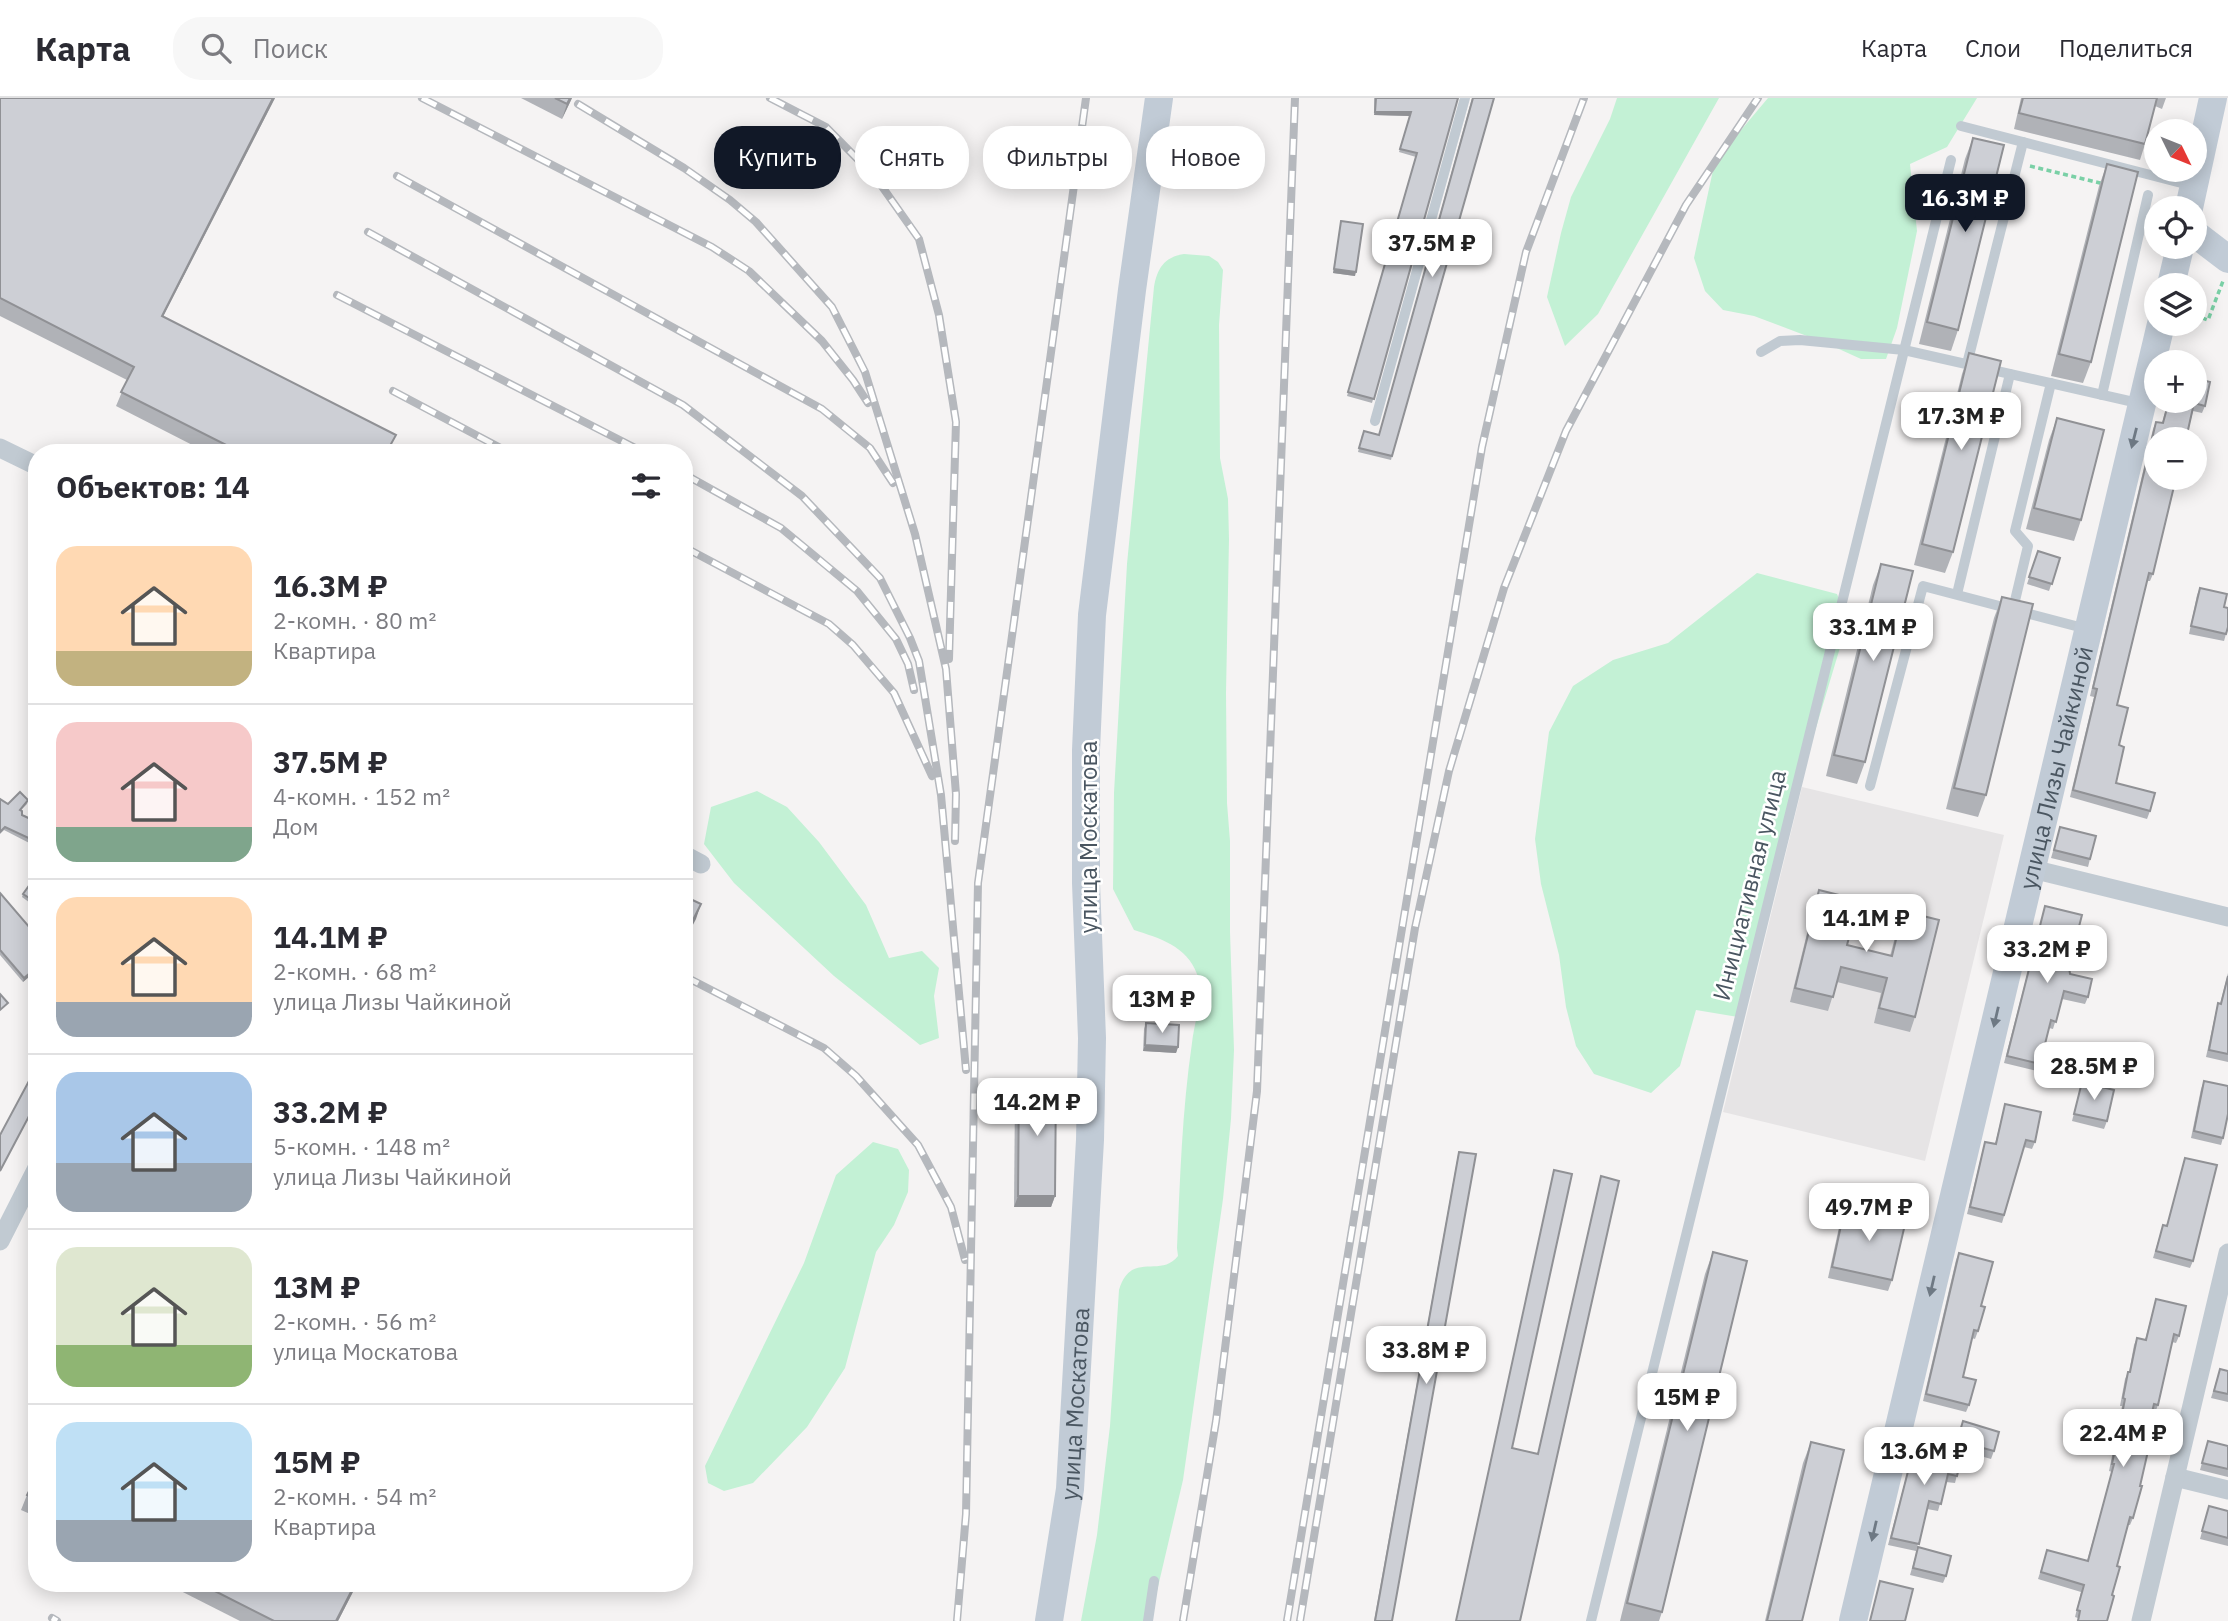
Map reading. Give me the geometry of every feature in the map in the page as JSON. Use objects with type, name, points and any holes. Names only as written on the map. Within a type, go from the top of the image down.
[{"type":"main road","name":"улица Москатова","points":[[1049,1621],[1070,1489],[1090,1140],[1092,1038],[1086,803],[1092,615],[1132,290],[1159,98]]},
{"type":"main road","points":[[2191,196],[2213,98]]},
{"type":"main road","points":[[2207,249],[2225,270]]},
{"type":"main road","name":"улица Лизы Чайкиной","points":[[1853,1621],[2142,404],[2155,336]]},
{"type":"street","points":[[0,448],[28,462]]},
{"type":"street","points":[[2032,869],[2228,917]]},
{"type":"street","points":[[0,1241],[28,1186]]},
{"type":"street","points":[[2141,1621],[2225,1283],[2228,1253]]},
{"type":"street","points":[[2175,1476],[2228,1490]]},
{"type":"lane","points":[[1375,421],[1465,98]]},
{"type":"lane","points":[[1961,126],[2023,142],[2188,196]]},
{"type":"lane","points":[[1967,364],[2023,142]]},
{"type":"lane","name":"Инициативная улица","points":[[1591,1621],[1951,160]]},
{"type":"lane","points":[[2102,395],[2148,195]]},
{"type":"lane","points":[[1761,352],[1780,341],[1800,340],[1904,350],[2142,404]]},
{"type":"lane","points":[[1957,594],[2010,374]]},
{"type":"lane","points":[[2013,609],[2028,546],[2015,531],[2051,383]]},
{"type":"lane","points":[[1871,786],[1923,586],[2088,629]]},
{"type":"lane","points":[[1148,1621],[1154,1581]]},
{"type":"path","points":[[2018,163],[2109,185]]},
{"type":"path","points":[[2207,320],[2225,270]]},
{"type":"shaded area","points":[[1802,787],[2004,835],[1925,1161],[1723,1112]]},
{"type":"green space","points":[[1617,98],[1719,98],[1598,314],[1565,346],[1547,297],[1571,197],[1610,119]]},
{"type":"green space","points":[[1768,98],[1977,98],[1947,147],[1910,164],[1917,231],[1897,328],[1886,359],[1861,359],[1754,316],[1723,310],[1705,291],[1694,258],[1715,161]]},
{"type":"green space","points":[[1184,254],[1209,256],[1218,262],[1223,270],[1219,325],[1220,458],[1228,499],[1229,539],[1226,693],[1234,1050],[1231,1119],[1223,1199],[1183,1480],[1150,1621],[1081,1621],[1097,1535],[1110,1426],[1119,1290],[1124,1278],[1131,1271],[1163,1265],[1178,1256],[1184,1120],[1200,991],[1197,974],[1186,956],[1171,944],[1134,930],[1113,889],[1114,793],[1127,564],[1154,287],[1163,265],[1171,258]]},
{"type":"green space","points":[[1757,573],[1837,594],[1848,621],[1785,831],[1738,1017],[1696,1010],[1680,1066],[1651,1093],[1594,1074],[1576,1046],[1566,1007],[1559,955],[1541,884],[1535,839],[1549,732],[1573,686],[1613,660],[1668,643]]},
{"type":"green space","points":[[757,791],[787,807],[819,842],[866,905],[889,958],[922,951],[939,968],[934,996],[939,1038],[920,1045],[834,976],[734,883],[704,844],[711,807]]},
{"type":"green space","points":[[873,1142],[898,1149],[909,1170],[908,1192],[894,1225],[876,1252],[845,1368],[807,1427],[753,1483],[724,1491],[708,1483],[705,1466],[804,1263],[836,1175]]},
{"type":"building","points":[[0,98],[273,98],[162,316],[396,435],[391,444],[224,444],[121,392],[134,367],[0,298]]},
{"type":"building","points":[[555,98],[570,98],[567,104]]},
{"type":"building","points":[[1376,98],[1458,98],[1374,399],[1348,392],[1417,153],[1400,149],[1411,112],[1375,112]]},
{"type":"building","points":[[1473,98],[1494,98],[1392,456],[1359,448],[1364,431],[1379,435]]},
{"type":"building","points":[[2023,98],[2157,98],[2152,119],[2144,119],[2144,144],[2019,113]]},
{"type":"building","points":[[1973,138],[2004,145],[1958,330],[1927,322]]},
{"type":"building","points":[[2107,164],[2138,172],[2091,362],[2059,354]]},
{"type":"building","points":[[1341,221],[1363,224],[1356,272],[1334,269]]},
{"type":"building","points":[[1969,353],[2001,361],[1953,552],[1922,544]]},
{"type":"building","points":[[2166,413],[2192,413],[2189,427],[2155,427],[2156,422],[2163,423]]},
{"type":"building","points":[[2057,418],[2104,430],[2081,520],[2034,508]]},
{"type":"building","points":[[2144,473],[2144,490],[2173,490],[2153,574],[2149,573],[2117,705],[2128,708],[2119,745],[2124,747],[2116,783],[2155,793],[2150,811],[2073,790],[2097,689],[2093,688]]},
{"type":"building","points":[[2038,551],[2060,558],[2052,584],[2029,577]]},
{"type":"building","points":[[1881,564],[1913,571],[1865,762],[1834,755]]},
{"type":"building","points":[[2200,588],[2227,594],[2224,607],[2228,608],[2226,634],[2191,626]]},
{"type":"building","points":[[2002,597],[2033,604],[1986,795],[1954,788]]},
{"type":"building","points":[[20,792],[28,800],[20,810],[22,815],[28,818],[28,838],[5,827],[0,832],[0,799],[8,804]]},
{"type":"building","points":[[2060,827],[2096,836],[2090,859],[2054,850]]},
{"type":"building","points":[[1819,890],[1859,900],[1847,945],[1892,956],[1903,911],[1939,920],[1915,1017],[1879,1008],[1887,978],[1841,967],[1833,997],[1795,988]]},
{"type":"building","points":[[0,893],[28,926],[28,975],[24,978],[0,950]]},
{"type":"building","points":[[693,900],[701,904],[693,920]]},
{"type":"building","points":[[2045,906],[2082,915],[2075,942],[2065,939],[2070,974],[2092,979],[2088,997],[2064,991],[2056,1022],[2051,1020],[2040,1064],[2007,1056]]},
{"type":"building","points":[[2228,976],[2228,1054],[2209,1050],[2218,1003],[2221,1004]]},
{"type":"building","points":[[0,994],[8,1003],[0,1010]]},
{"type":"building","points":[[1146,1023],[1179,1025],[1178,1047],[1145,1045]]},
{"type":"building","points":[[1019,1081],[1056,1081],[1055,1196],[1018,1196]]},
{"type":"building","points":[[2204,1081],[2228,1086],[2228,1114],[2223,1138],[2194,1131]]},
{"type":"building","points":[[2082,1082],[2114,1090],[2107,1121],[2074,1114]]},
{"type":"building","points":[[28,1083],[28,1118],[0,1171],[0,1135]]},
{"type":"building","points":[[2005,1104],[2041,1112],[2035,1142],[2026,1140],[2004,1215],[1970,1207],[1985,1142],[1996,1144]]},
{"type":"building","points":[[1459,1152],[1476,1154],[1392,1621],[1375,1621]]},
{"type":"building","points":[[2185,1158],[2217,1165],[2193,1261],[2156,1251],[2163,1225],[2167,1226]]},
{"type":"building","points":[[1554,1170],[1572,1174],[1512,1448],[1538,1454],[1601,1176],[1619,1181],[1520,1621],[1456,1621]]},
{"type":"building","points":[[1845,1207],[1906,1220],[1892,1280],[1832,1267]]},
{"type":"building","points":[[1713,1252],[1747,1261],[1662,1612],[1627,1603]]},
{"type":"building","points":[[1959,1253],[1993,1262],[1981,1306],[1985,1307],[1978,1331],[1974,1330],[1963,1377],[1976,1380],[1969,1405],[1926,1394]]},
{"type":"building","points":[[2156,1299],[2186,1306],[2179,1336],[2174,1334],[2158,1405],[2154,1404],[2143,1450],[2148,1451],[2142,1486],[2133,1518],[2130,1517],[2117,1566],[2120,1567],[2107,1621],[2078,1621],[2080,1611],[2077,1610],[2084,1585],[2041,1572],[2047,1550],[2088,1561],[2114,1464],[2128,1372],[2137,1338],[2146,1340]]},
{"type":"building","points":[[2220,1369],[2228,1371],[2228,1394],[2214,1391]]},
{"type":"building","points":[[1963,1421],[1999,1432],[1994,1451],[1957,1441]]},
{"type":"building","points":[[1916,1440],[1963,1450],[1957,1476],[1948,1474],[1941,1504],[1929,1501],[1919,1544],[1891,1538]]},
{"type":"building","points":[[2208,1441],[2228,1446],[2228,1469],[2202,1463]]},
{"type":"building","points":[[1811,1442],[1844,1450],[1802,1621],[1767,1621]]},
{"type":"building","points":[[2209,1506],[2228,1511],[2228,1538],[2202,1531]]},
{"type":"building","points":[[1918,1547],[1951,1556],[1946,1576],[1913,1568]]},
{"type":"building","points":[[1880,1581],[1913,1589],[1905,1621],[1870,1621]]},
{"type":"building","points":[[217,1592],[351,1592],[336,1621],[274,1621]]},
{"type":"railway","points":[[422,98],[712,247],[749,271],[822,341],[868,403]]},
{"type":"railway","points":[[770,98],[826,127],[876,178],[919,239],[939,315],[956,422],[949,659]]},
{"type":"railway","points":[[957,1621],[966,1514],[978,883],[1086,98]]},
{"type":"railway","points":[[1183,1621],[1216,1421],[1257,1091],[1295,98]]},
{"type":"railway","points":[[1287,1621],[1482,447],[1526,252],[1584,98]]},
{"type":"railway","points":[[1300,1621],[1415,928],[1449,771],[1504,588],[1566,431],[1686,205],[1758,98]]},
{"type":"railway","points":[[578,104],[684,168],[730,200],[756,222],[832,307],[865,372],[915,534],[946,669],[956,794],[955,841]]},
{"type":"railway","points":[[397,176],[822,409],[870,448],[893,483]]},
{"type":"railway","points":[[368,232],[683,405],[802,496],[880,578],[919,661],[941,795],[966,1070]]},
{"type":"railway","points":[[337,295],[627,444]]},
{"type":"railway","points":[[393,391],[493,444]]},
{"type":"railway","points":[[693,479],[781,528],[857,591],[896,639],[908,664],[914,690]]},
{"type":"railway","points":[[693,552],[829,624],[853,645],[894,693],[932,776]]},
{"type":"railway","points":[[693,981],[824,1048],[856,1076],[918,1145],[951,1207],[965,1260]]},
{"type":"railway","points":[[52,1618],[57,1621]]}]
